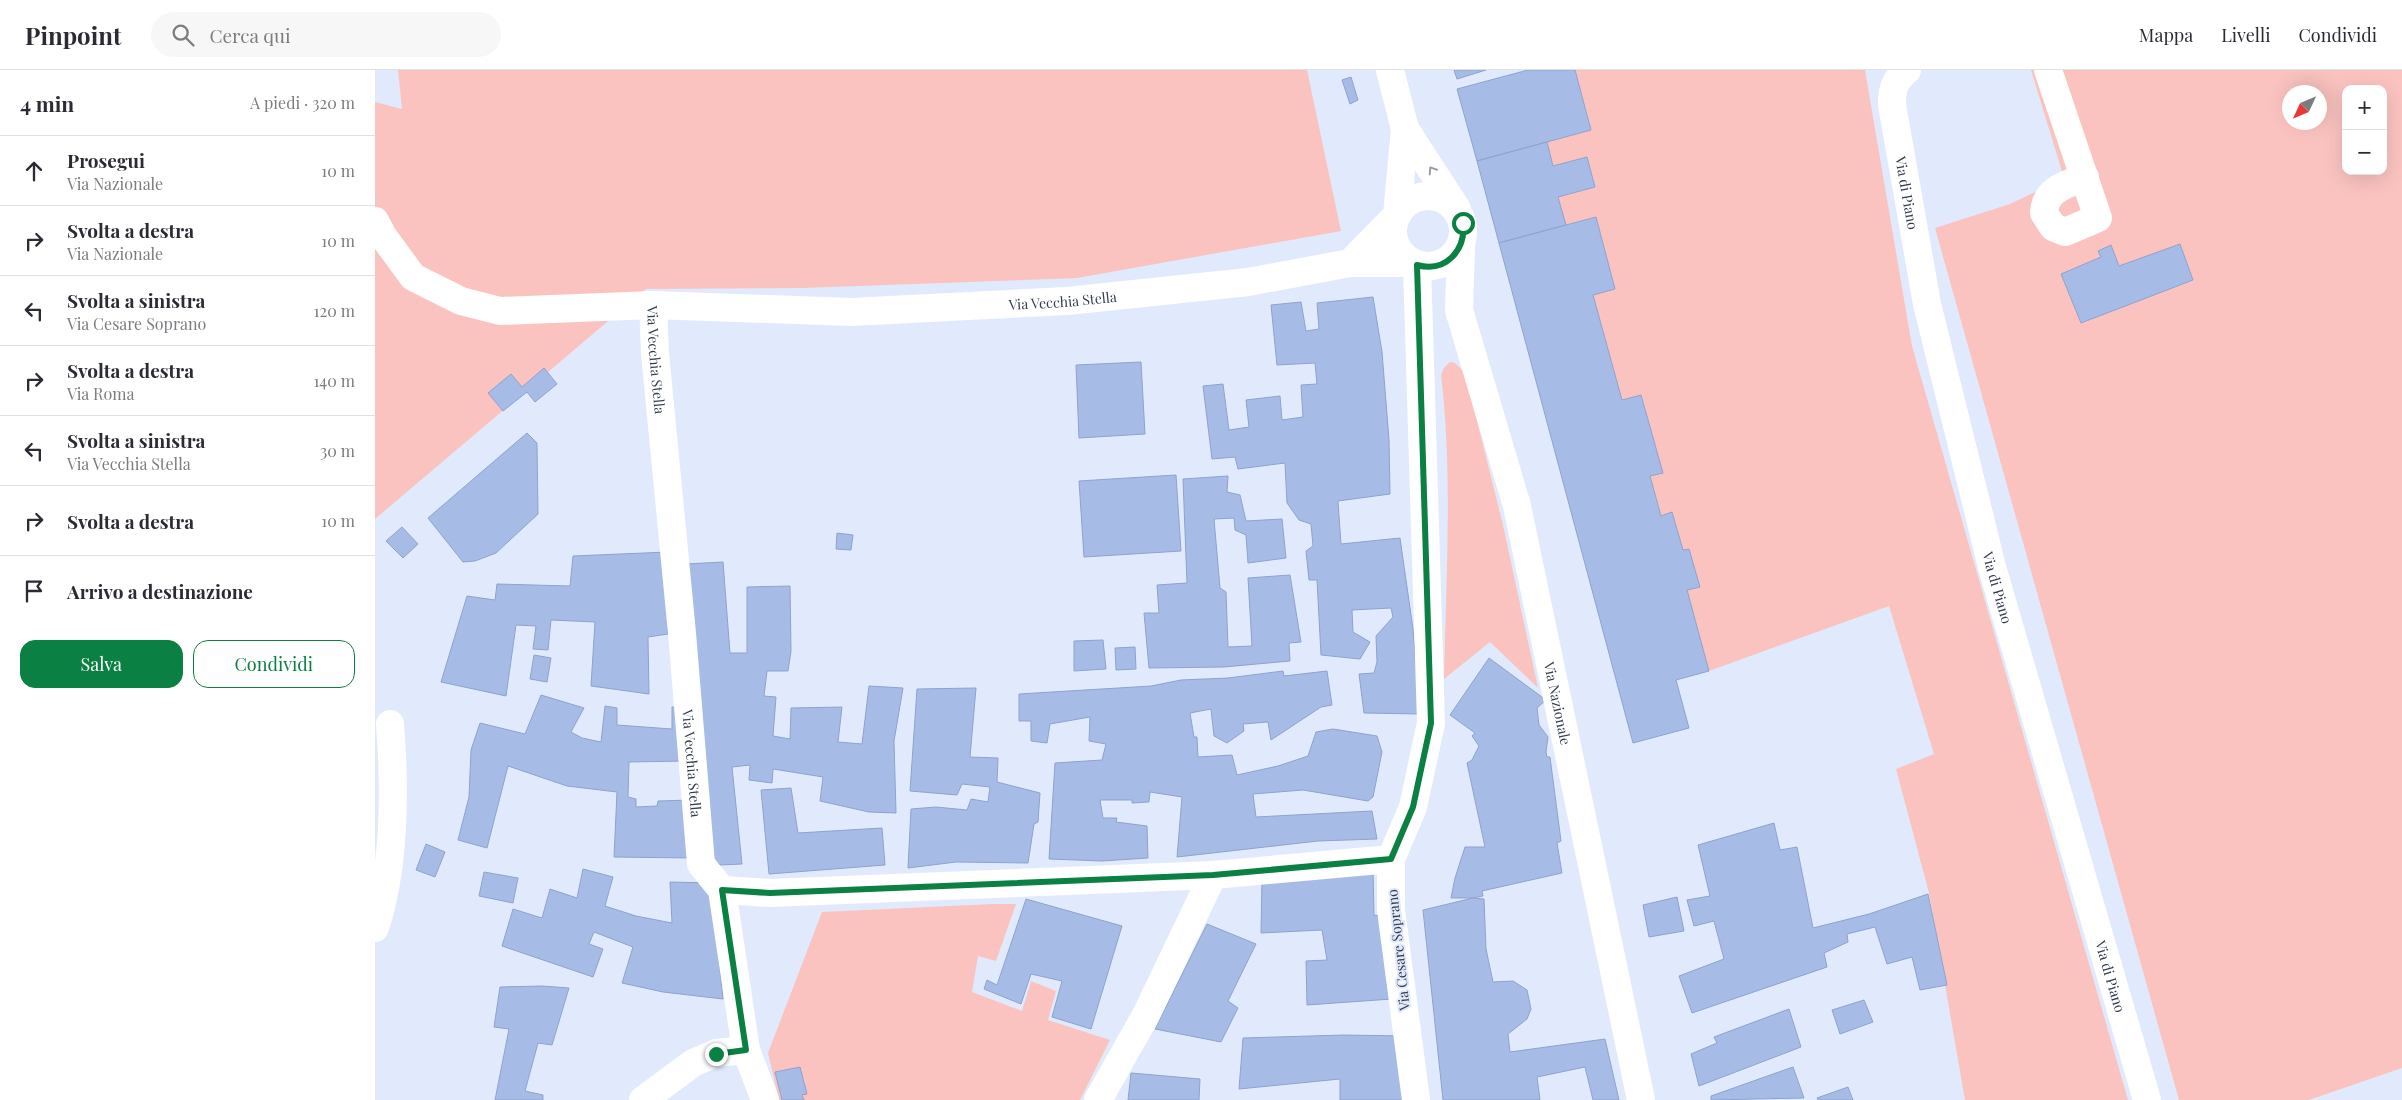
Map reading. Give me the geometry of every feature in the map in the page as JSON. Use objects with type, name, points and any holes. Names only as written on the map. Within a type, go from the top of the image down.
[{"type":"street","name":"Via Nazionale","points":[[1390,70],[1405,128],[1458,211],[1463,223],[1464,235],[1461,247],[1459,310],[1517,506],[1641,1100]]},
{"type":"street","name":"Via di Piano","points":[[1907,70],[1897,78],[1892,90],[1892,105],[1927,304],[1992,567],[2147,1100]]},
{"type":"street","points":[[2048,70],[2085,177]]},
{"type":"street","name":"Via Nazionale","points":[[1405,128],[1397,215],[1393,226],[1393,237],[1397,247],[1417,265],[1459,310]]},
{"type":"street","points":[[1350,263],[1397,215],[1404,205],[1414,198],[1426,195],[1439,196],[1458,211]]},
{"type":"street","points":[[375,221],[383,236],[413,277],[461,301],[500,311],[653,306]]},
{"type":"street","points":[[1417,265],[1434,267],[1445,263],[1461,247]]},
{"type":"street","name":"Via Vecchia Stella","points":[[722,890],[701,864],[682,633],[655,353],[653,306],[851,312],[1067,301],[1248,282],[1350,263],[1417,265]]},
{"type":"street","name":"Via Cesare Soprano","points":[[1416,1100],[1391,910],[1391,859],[1413,807],[1431,723],[1417,265]]},
{"type":"street","points":[[375,928],[379,916],[389,846],[394,778],[390,724]]},
{"type":"street","points":[[765,1100],[746,1050],[722,890],[770,893],[1213,875],[1391,859]]},
{"type":"street","points":[[1099,1100],[1146,1015],[1213,875]]},
{"type":"street","points":[[643,1100],[693,1063],[716,1054],[746,1050]]},
{"type":"shaded area","points":[[398,70],[1307,70],[1341,231],[1077,278],[803,288],[646,289],[375,519],[375,102],[402,109]]},
{"type":"shaded area","points":[[1575,70],[1865,70],[1912,346],[2128,1100],[1965,1100],[1929,893],[1896,769],[1934,754],[1889,606],[1709,671],[1687,590],[1699,587],[1689,549],[1683,550],[1672,513],[1661,516],[1650,476],[1662,473],[1641,395],[1622,400],[1593,295],[1615,289],[1596,217],[1566,225],[1558,197],[1595,187],[1587,158],[1553,166],[1547,142],[1591,130]]},
{"type":"shaded area","points":[[2031,70],[2402,70],[2402,1068],[2309,1100],[2179,1100],[1935,228],[2010,204],[2064,178]]},
{"type":"shaded area","points":[[1450,362],[1455,363],[1465,373],[1503,525],[1538,688],[1490,642],[1444,679],[1448,489],[1445,413],[1441,375],[1444,368]]},
{"type":"shaded area","points":[[1016,904],[996,961],[978,956],[972,992],[1022,1011],[1031,981],[1056,991],[1048,1020],[1110,1040],[1080,1100],[779,1100],[768,1053],[822,912]]},
{"type":"building","points":[[1454,70],[1486,70],[1457,79]]},
{"type":"building","points":[[1528,70],[1575,70],[1591,130],[1477,161],[1457,89]]},
{"type":"building","points":[[1351,77],[1358,100],[1350,104],[1342,80]]},
{"type":"building","points":[[1547,142],[1553,166],[1587,157],[1595,187],[1558,197],[1566,225],[1499,243],[1477,161]]},
{"type":"building","points":[[1596,217],[1615,289],[1593,295],[1622,400],[1641,395],[1663,473],[1650,476],[1661,516],[1672,512],[1683,550],[1689,549],[1700,587],[1687,590],[1709,671],[1676,680],[1689,728],[1633,743],[1499,243]]},
{"type":"building","points":[[2180,244],[2193,280],[2081,323],[2061,274],[2101,257],[2098,251],[2111,245],[2119,266]]},
{"type":"building","points":[[1373,297],[1382,352],[1389,440],[1390,494],[1338,501],[1341,544],[1400,538],[1413,629],[1420,714],[1364,713],[1359,674],[1374,673],[1377,662],[1376,636],[1393,617],[1391,608],[1352,610],[1353,632],[1370,642],[1360,659],[1321,655],[1317,580],[1309,580],[1306,551],[1313,546],[1311,524],[1299,520],[1287,503],[1285,463],[1238,469],[1235,457],[1212,459],[1203,386],[1223,384],[1229,430],[1249,427],[1246,400],[1280,396],[1282,420],[1303,417],[1301,385],[1317,384],[1315,363],[1277,365],[1271,305],[1301,302],[1306,331],[1319,329],[1317,303]]},
{"type":"building","points":[[1141,362],[1145,434],[1079,438],[1076,365]]},
{"type":"building","points":[[544,368],[557,384],[535,402],[527,392],[503,411],[488,393],[511,374],[522,387]]},
{"type":"building","points":[[527,433],[537,443],[538,514],[496,553],[475,561],[463,562],[428,518]]},
{"type":"building","points":[[1176,475],[1181,551],[1084,557],[1079,481]]},
{"type":"building","points":[[1228,476],[1227,492],[1240,495],[1246,521],[1282,519],[1286,558],[1248,563],[1246,535],[1235,530],[1234,518],[1214,519],[1220,588],[1226,592],[1228,647],[1252,646],[1248,578],[1290,575],[1301,642],[1289,643],[1290,661],[1224,667],[1149,668],[1144,613],[1159,613],[1157,585],[1187,583],[1183,479]]},
{"type":"building","points":[[402,527],[418,544],[403,558],[386,541]]},
{"type":"building","points":[[837,533],[853,535],[851,550],[836,549]]},
{"type":"building","points":[[668,552],[668,634],[648,637],[649,694],[591,686],[595,622],[551,620],[548,650],[533,649],[536,626],[516,625],[506,696],[441,682],[467,596],[495,600],[497,584],[570,586],[573,556]]},
{"type":"building","points":[[723,562],[730,653],[747,653],[747,587],[790,586],[791,651],[788,671],[767,671],[764,696],[776,697],[773,736],[790,739],[791,708],[842,707],[838,742],[862,744],[869,686],[903,688],[894,741],[896,813],[869,812],[820,801],[823,777],[773,769],[772,783],[749,780],[750,765],[732,767],[742,864],[720,865],[710,855],[686,564]]},
{"type":"building","points":[[1103,640],[1106,669],[1074,671],[1074,641]]},
{"type":"building","points":[[1135,647],[1136,669],[1116,670],[1115,648]]},
{"type":"building","points":[[534,655],[551,658],[547,682],[530,679]]},
{"type":"building","points":[[1489,658],[1546,700],[1537,708],[1539,725],[1548,737],[1546,752],[1547,757],[1550,757],[1561,841],[1557,843],[1562,873],[1482,891],[1483,896],[1451,898],[1465,847],[1485,847],[1467,763],[1472,760],[1479,746],[1472,736],[1475,733],[1450,715]]},
{"type":"building","points":[[1283,671],[1284,676],[1327,671],[1332,705],[1321,707],[1271,740],[1268,722],[1243,724],[1244,731],[1227,743],[1214,736],[1211,709],[1190,713],[1194,737],[1197,737],[1198,757],[1232,755],[1237,775],[1278,766],[1308,756],[1316,732],[1333,729],[1377,736],[1382,752],[1373,797],[1368,801],[1303,790],[1253,794],[1256,817],[1372,811],[1377,839],[1318,841],[1177,857],[1182,797],[1150,792],[1149,802],[1132,803],[1132,800],[1100,800],[1103,818],[1117,818],[1116,822],[1147,826],[1148,858],[1102,861],[1049,859],[1055,763],[1102,760],[1106,744],[1089,741],[1090,717],[1050,724],[1047,743],[1031,741],[1031,721],[1019,721],[1019,694],[1151,686],[1181,680],[1228,678]]},
{"type":"building","points":[[976,688],[970,757],[998,758],[997,782],[1040,793],[1038,822],[1034,824],[1028,863],[956,862],[908,868],[911,809],[936,807],[967,810],[971,799],[988,802],[990,787],[962,784],[957,795],[910,791],[917,689]]},
{"type":"building","points":[[541,695],[584,708],[571,732],[582,738],[601,742],[605,706],[617,708],[617,725],[672,729],[672,707],[683,708],[685,761],[629,762],[628,797],[636,799],[636,807],[657,806],[658,801],[691,800],[693,858],[614,857],[617,792],[567,786],[508,766],[487,848],[458,840],[469,797],[471,750],[480,723],[525,734]]},
{"type":"building","points":[[791,788],[798,833],[882,828],[885,865],[769,874],[761,790]]},
{"type":"building","points":[[1774,823],[1780,850],[1797,847],[1813,928],[1869,914],[1928,894],[1947,985],[1920,990],[1912,957],[1887,964],[1875,927],[1847,934],[1848,942],[1824,953],[1827,967],[1692,1013],[1679,976],[1724,959],[1714,921],[1694,926],[1687,900],[1710,896],[1698,845]]},
{"type":"building","points":[[426,844],[445,852],[435,877],[416,870]]},
{"type":"building","points":[[583,869],[613,877],[605,906],[636,916],[672,923],[670,882],[711,883],[723,999],[663,992],[622,983],[633,947],[594,932],[589,944],[603,949],[593,977],[502,946],[513,909],[542,918],[550,889],[577,898]]},
{"type":"building","points":[[1373,869],[1374,915],[1381,916],[1392,999],[1307,1005],[1306,961],[1327,960],[1322,930],[1261,933],[1262,878]]},
{"type":"building","points":[[484,872],[518,878],[513,903],[479,896]]},
{"type":"building","points":[[1677,897],[1684,931],[1649,937],[1643,905]]},
{"type":"building","points":[[1473,898],[1484,899],[1486,949],[1493,982],[1513,981],[1527,990],[1531,1009],[1527,1019],[1508,1034],[1510,1052],[1605,1039],[1619,1100],[1593,1100],[1585,1067],[1537,1077],[1540,1100],[1443,1100],[1423,910]]},
{"type":"building","points":[[1026,899],[1122,926],[1091,1029],[1052,1017],[1062,981],[1031,974],[1021,1004],[984,989],[987,980],[997,985]]},
{"type":"building","points":[[1207,924],[1256,944],[1228,1001],[1238,1008],[1221,1042],[1155,1029]]},
{"type":"building","points":[[542,986],[569,988],[552,1045],[538,1043],[525,1091],[543,1095],[543,1100],[495,1100],[509,1029],[494,1027],[500,987]]},
{"type":"building","points":[[1864,1000],[1873,1022],[1840,1034],[1832,1010]]},
{"type":"building","points":[[1789,1009],[1801,1047],[1699,1086],[1691,1054],[1717,1043],[1714,1037]]},
{"type":"building","points":[[1344,1035],[1405,1036],[1410,1100],[1340,1100],[1340,1079],[1239,1089],[1243,1038]]},
{"type":"building","points":[[800,1067],[807,1094],[802,1095],[804,1100],[782,1100],[775,1072]]},
{"type":"building","points":[[1793,1067],[1804,1098],[1711,1100],[1711,1096]]},
{"type":"building","points":[[1131,1073],[1200,1079],[1199,1100],[1128,1100]]},
{"type":"building","points":[[1848,1087],[1853,1100],[1818,1100],[1817,1098]]},
{"type":"route","points":[[716,1054],[746,1050],[722,890],[770,893],[1213,875],[1391,859],[1413,807],[1431,723],[1417,265],[1434,267],[1445,263],[1454,256],[1461,247],[1464,235],[1463,223]]}]
